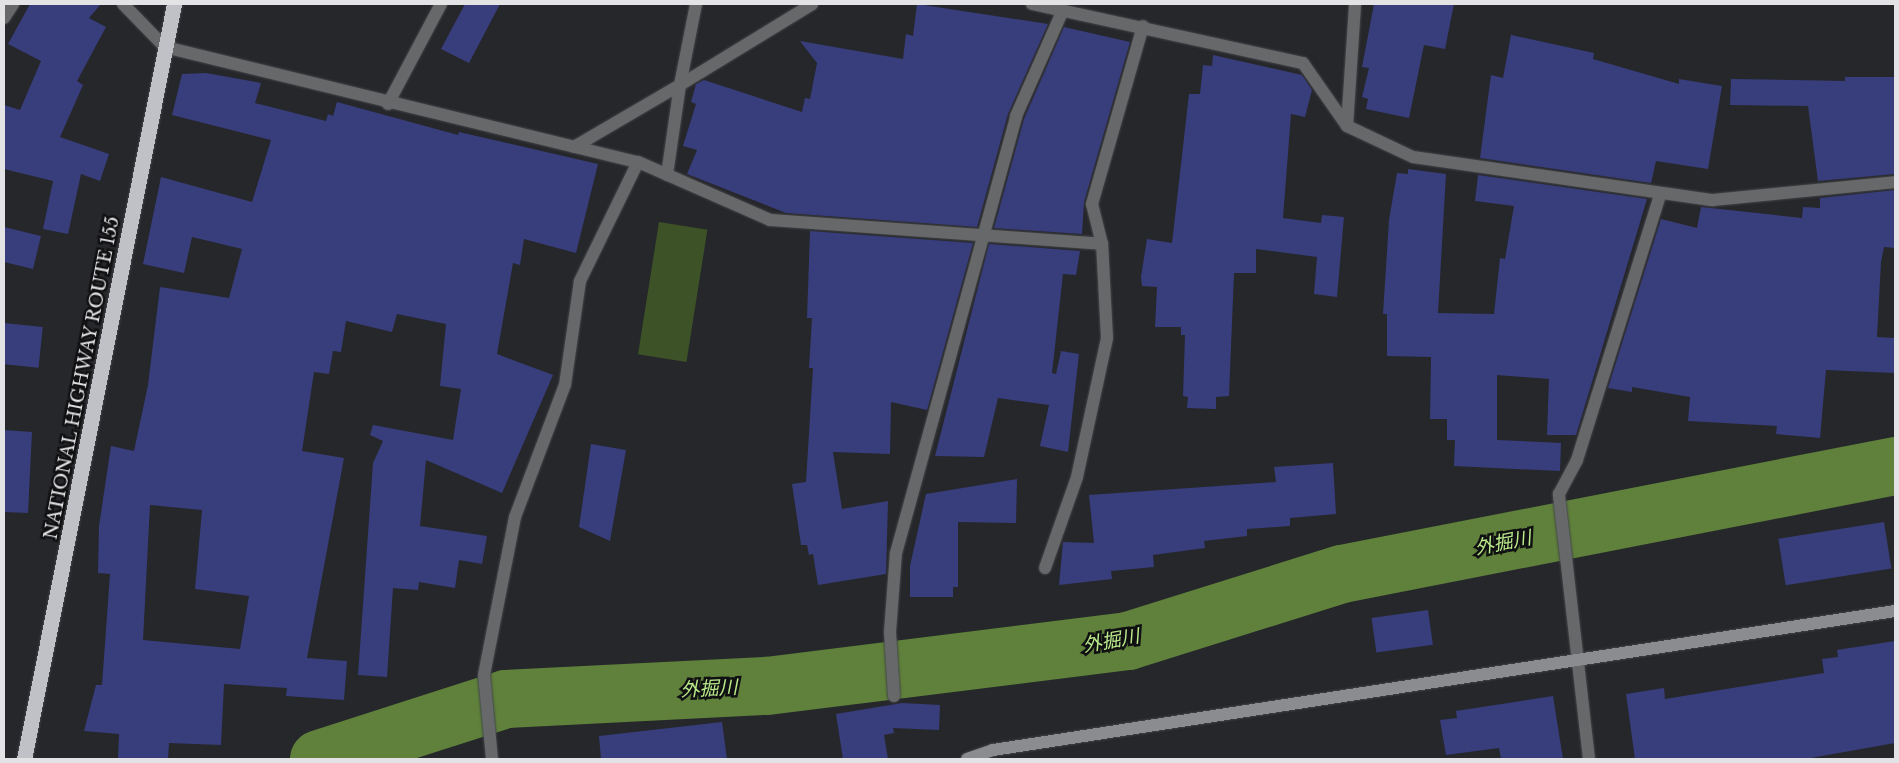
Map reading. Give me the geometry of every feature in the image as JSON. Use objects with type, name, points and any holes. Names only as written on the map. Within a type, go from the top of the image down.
[{"type":"highway","name":"NATIONAL HIGHWAY ROUTE 155","points":[[24,759],[174,4]]},
{"type":"street","points":[[4,18],[13,4]]},
{"type":"street","points":[[123,4],[165,47],[388,104],[638,162],[770,220],[1082,246],[1102,244]]},
{"type":"street","points":[[388,104],[442,4]]},
{"type":"street","points":[[667,175],[680,85],[696,4]]},
{"type":"street","points":[[574,147],[812,4]]},
{"type":"street","points":[[1032,4],[1143,26],[1303,63],[1347,126],[1413,157],[1660,195],[1713,200],[1895,182]]},
{"type":"street","points":[[1347,126],[1355,4]]},
{"type":"street","points":[[894,696],[890,632],[896,552],[980,236],[1016,116],[1063,10]]},
{"type":"street","points":[[1045,568],[1077,477],[1107,338],[1102,244],[1092,204],[1143,26]]},
{"type":"street","points":[[492,759],[484,675],[515,517],[565,385],[580,281],[638,162]]},
{"type":"street","points":[[1589,759],[1580,658],[1559,494],[1577,460],[1660,195]]},
{"type":"street","points":[[967,759],[993,750],[1580,658],[1895,611]]},
{"type":"green space","points":[[659,222],[707,230],[686,362],[638,354]]},
{"type":"building","points":[[30,4],[101,4],[89,18],[106,27],[77,81],[83,85],[60,137],[109,154],[100,181],[81,174],[68,234],[43,229],[53,181],[4,169],[4,105],[20,110],[41,61],[8,44]]},
{"type":"building","points":[[465,4],[500,4],[469,63],[441,49]]},
{"type":"building","points":[[917,4],[1048,24],[1008,114],[977,227],[786,213],[687,174],[697,150],[683,146],[696,104],[691,102],[696,84],[704,80],[802,112],[805,98],[810,99],[817,63],[800,41],[903,59],[906,34],[913,36]]},
{"type":"building","points":[[1374,4],[1454,4],[1445,49],[1424,45],[1409,118],[1366,109],[1368,99],[1362,97],[1369,68],[1362,67]]},
{"type":"building","points":[[1064,27],[1130,42],[1084,202],[1082,234],[994,228],[1024,119]]},
{"type":"building","points":[[1511,35],[1594,53],[1593,59],[1679,84],[1679,79],[1722,86],[1708,169],[1656,161],[1651,183],[1480,158],[1491,75],[1503,78]]},
{"type":"building","points":[[1213,55],[1302,75],[1312,90],[1305,117],[1291,114],[1283,218],[1321,223],[1322,215],[1344,217],[1337,297],[1314,294],[1317,257],[1256,249],[1256,273],[1234,273],[1229,396],[1216,397],[1216,409],[1187,408],[1188,397],[1183,396],[1185,335],[1181,335],[1181,327],[1155,327],[1157,287],[1142,286],[1141,277],[1147,239],[1172,243],[1189,94],[1200,94],[1203,65],[1212,66]]},
{"type":"building","points":[[206,73],[261,83],[255,103],[326,121],[328,114],[333,116],[337,102],[458,135],[459,132],[598,164],[576,253],[524,239],[520,265],[513,263],[497,354],[553,375],[502,493],[426,460],[420,526],[487,536],[482,564],[459,560],[455,588],[419,582],[418,590],[393,588],[387,677],[358,675],[373,463],[383,441],[370,435],[373,425],[453,440],[461,389],[440,386],[446,324],[397,314],[392,332],[346,321],[341,352],[333,351],[329,374],[314,372],[302,451],[344,458],[307,658],[347,661],[344,700],[286,696],[287,688],[224,684],[221,745],[169,743],[168,759],[118,759],[119,734],[84,731],[96,685],[102,685],[110,574],[98,573],[99,526],[111,446],[134,451],[148,385],[160,287],[229,298],[242,249],[192,237],[184,273],[143,264],[161,177],[252,202],[271,140],[172,115],[182,74]],"holes":[[[150,505],[202,510],[195,589],[249,596],[240,649],[143,640]]]},
{"type":"building","points":[[1845,77],[1895,77],[1895,174],[1818,181],[1808,106],[1730,105],[1731,79],[1845,81]]},
{"type":"building","points":[[1408,169],[1446,174],[1438,313],[1494,314],[1500,258],[1505,259],[1514,206],[1475,201],[1478,175],[1647,199],[1576,435],[1547,435],[1549,379],[1497,375],[1497,440],[1561,443],[1560,471],[1454,466],[1455,440],[1447,440],[1447,419],[1430,419],[1431,357],[1387,356],[1387,314],[1383,314],[1389,220],[1397,173],[1408,174]]},
{"type":"building","points":[[1895,190],[1895,248],[1884,247],[1881,262],[1877,337],[1895,338],[1895,373],[1826,370],[1820,438],[1776,434],[1777,426],[1688,421],[1690,397],[1632,387],[1632,392],[1608,388],[1661,219],[1697,228],[1701,207],[1802,218],[1803,207],[1820,208],[1820,198]]},
{"type":"building","points":[[4,227],[41,236],[33,269],[4,262]]},
{"type":"building","points":[[810,231],[973,243],[927,410],[891,402],[890,454],[833,452],[842,509],[888,501],[886,574],[818,585],[813,554],[809,555],[807,545],[801,545],[792,484],[806,482],[813,368],[809,368],[812,318],[807,318]]},
{"type":"building","points":[[989,244],[1080,251],[1076,275],[1063,274],[1052,373],[1056,374],[1061,351],[1079,354],[1068,452],[1040,446],[1049,405],[998,398],[984,457],[935,456]]},
{"type":"building","points":[[4,323],[43,327],[39,368],[4,364]]},
{"type":"building","points":[[4,430],[32,432],[28,513],[4,512]]},
{"type":"building","points":[[591,444],[626,450],[610,541],[579,527]]},
{"type":"building","points":[[1333,463],[1336,514],[1290,518],[1290,526],[1247,529],[1247,536],[1204,541],[1205,548],[1153,555],[1154,567],[1111,571],[1112,579],[1059,585],[1063,542],[1094,543],[1089,495],[1276,482],[1274,467]]},
{"type":"building","points":[[1017,479],[1016,523],[958,522],[958,587],[953,587],[953,597],[910,597],[910,566],[926,494]]},
{"type":"building","points":[[1884,522],[1891,568],[1786,585],[1778,539]]},
{"type":"building","points":[[1428,610],[1433,645],[1376,653],[1372,618]]},
{"type":"building","points":[[1895,641],[1895,743],[1805,759],[1635,759],[1626,694],[1664,688],[1665,699],[1824,673],[1822,659],[1838,657],[1837,650]]},
{"type":"building","points":[[1553,696],[1563,759],[1501,759],[1499,748],[1446,755],[1440,720],[1457,718],[1456,711]]},
{"type":"building","points":[[902,703],[940,705],[939,730],[893,728],[894,733],[884,735],[888,759],[843,759],[836,714]]},
{"type":"building","points":[[722,722],[727,759],[601,759],[599,736]]},
{"type":"waterway","name":"外掘川","points":[[319,759],[506,699],[767,686],[1128,641],[1342,574],[1895,466]]}]
